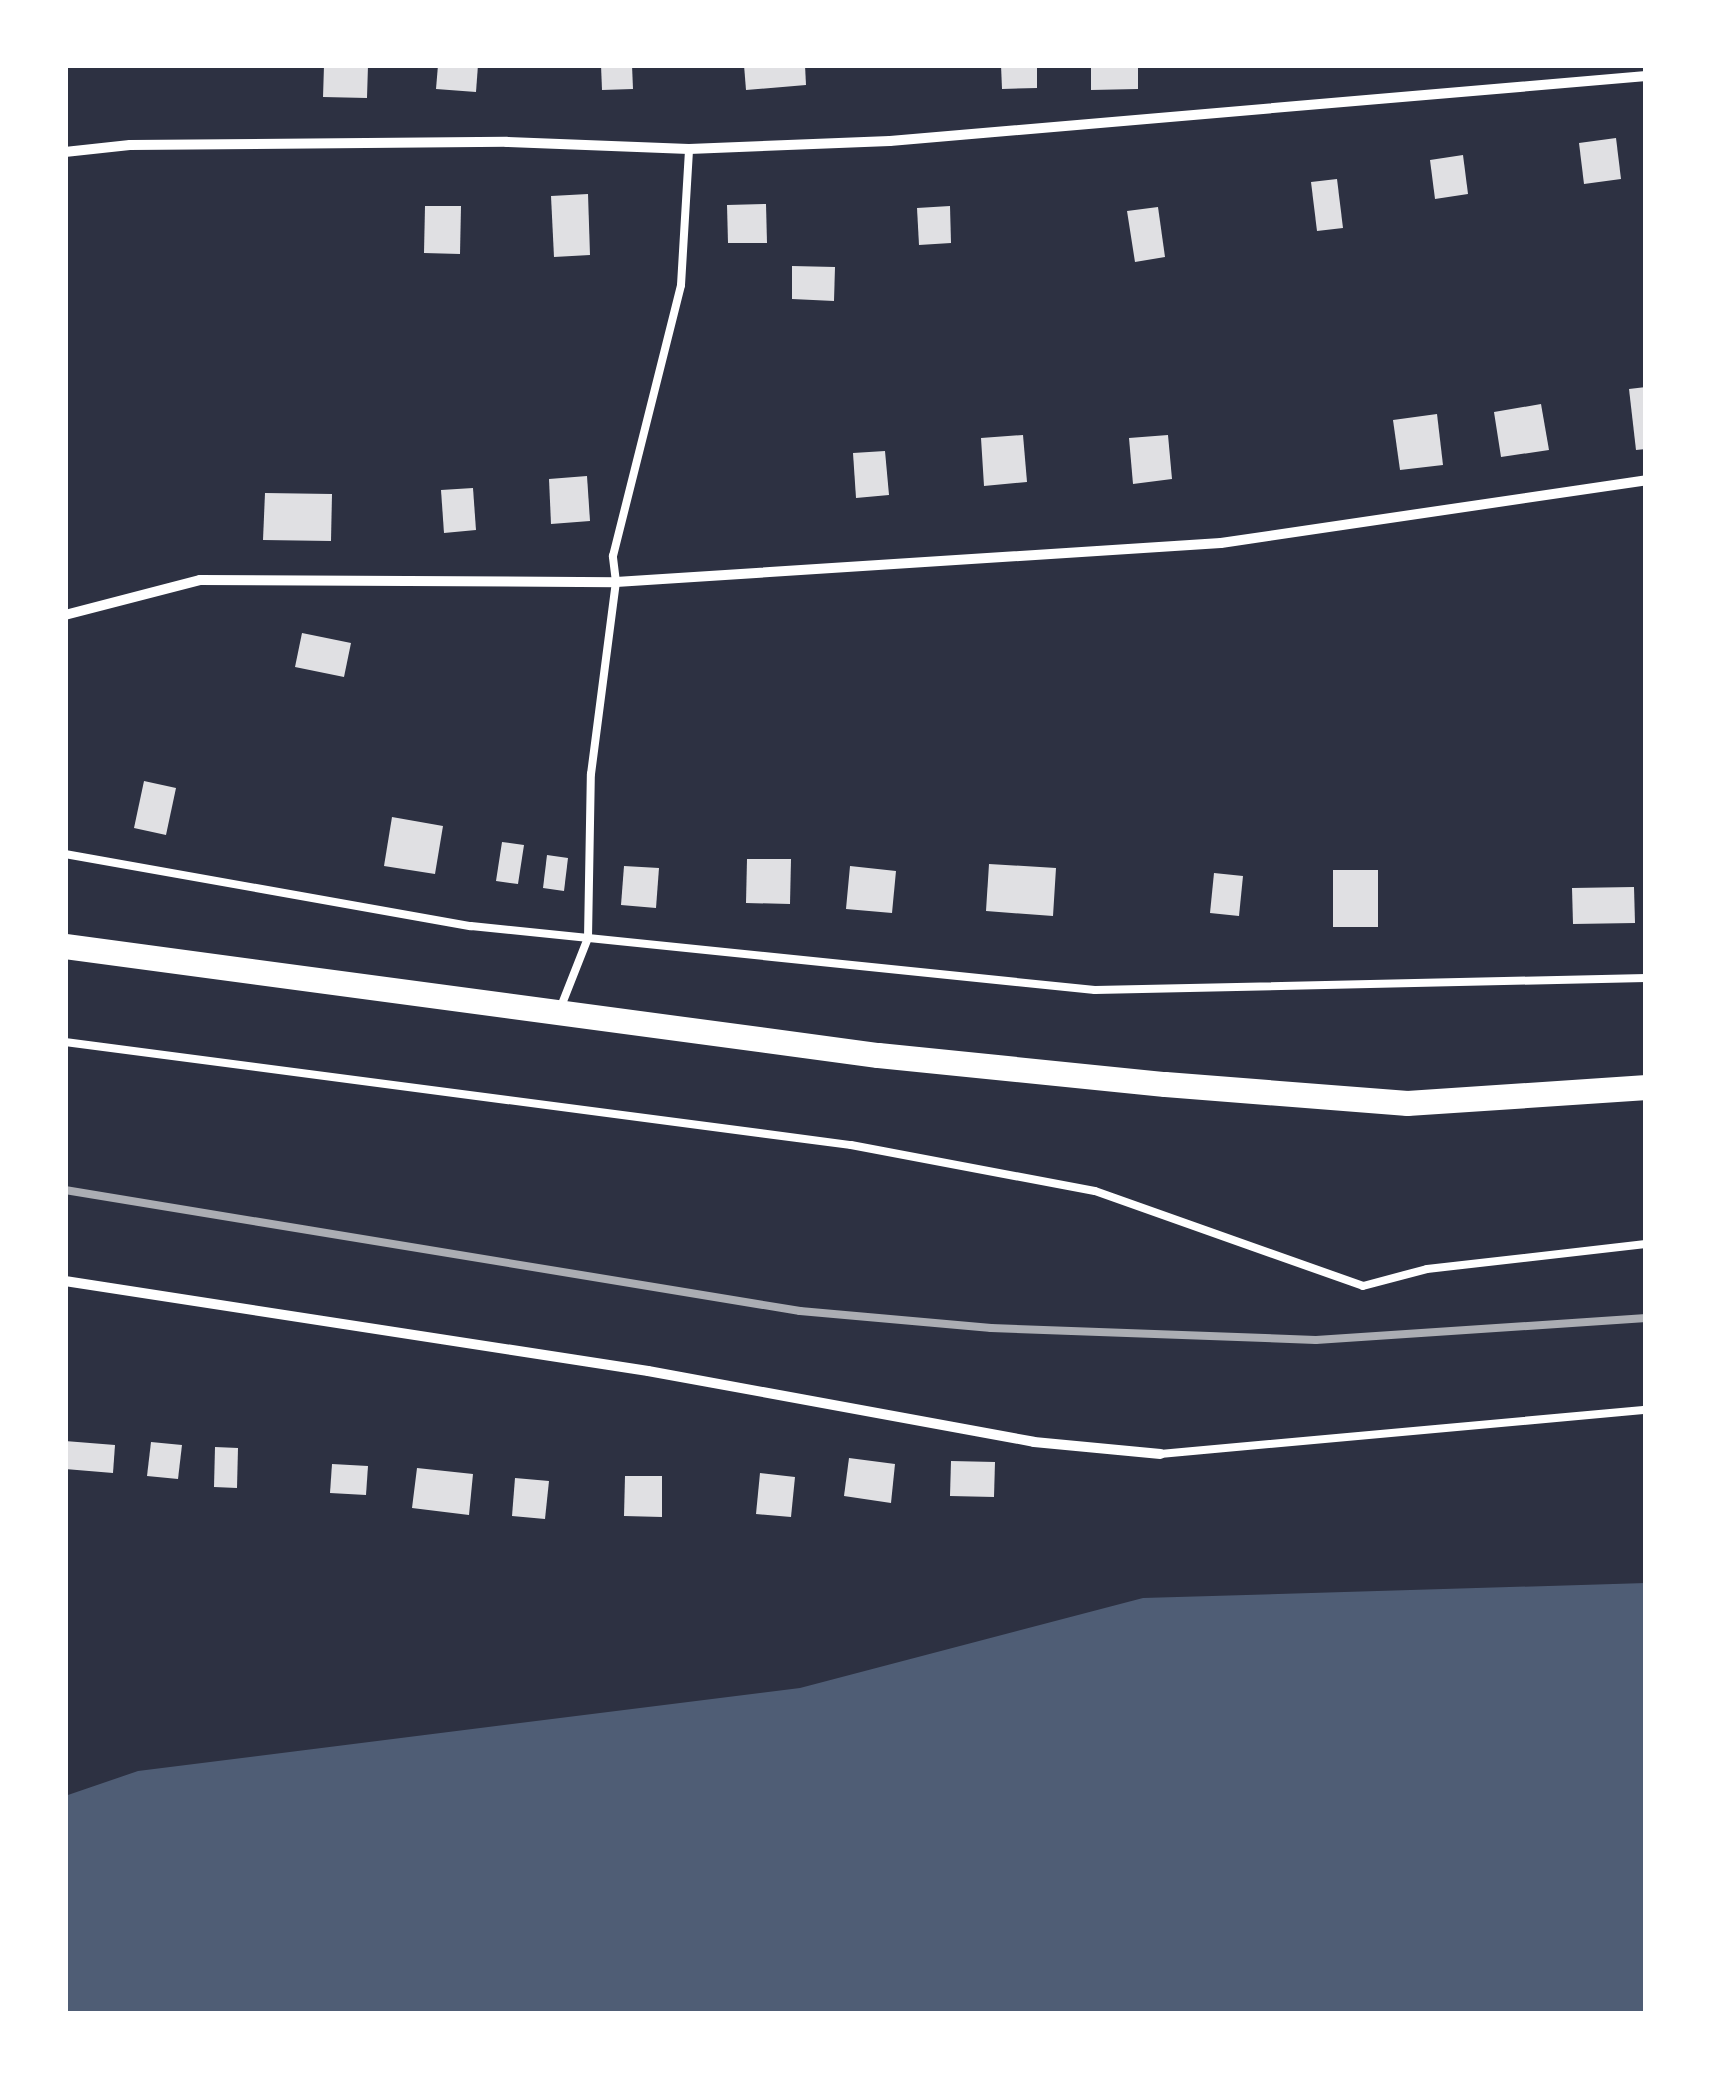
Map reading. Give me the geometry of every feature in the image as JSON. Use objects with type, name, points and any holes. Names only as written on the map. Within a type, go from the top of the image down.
[{"type":"main road","points":[[65,946],[878,1055],[1324,1098],[1554,1098],[1646,1086]]},
{"type":"street","points":[[65,152],[130,145],[506,142],[689,149],[910,139],[1646,76]]},
{"type":"street","points":[[65,614],[200,580],[616,582],[1221,544],[1646,480]]},
{"type":"street","points":[[65,1281],[666,1374],[1034,1442],[1160,1454]]},
{"type":"lane","points":[[558,1014],[588,938],[591,774],[616,582],[613,556],[681,285],[689,149]]},
{"type":"lane","points":[[65,854],[471,926],[1095,990],[1646,978]]},
{"type":"lane","points":[[65,1042],[850,1145],[1095,1191],[1362,1286],[1427,1269],[1646,1244]]},
{"type":"lane","points":[[1160,1454],[1646,1410]]},
{"type":"water","points":[[1646,1583],[1646,2014],[65,2014],[65,1796],[138,1771],[800,1688],[1143,1598]]},
{"type":"building","points":[[324,65],[368,65],[367,98],[323,97]]},
{"type":"building","points":[[438,65],[478,65],[476,92],[436,89]]},
{"type":"building","points":[[601,65],[632,65],[633,89],[602,90]]},
{"type":"building","points":[[744,65],[805,65],[806,85],[746,90]]},
{"type":"building","points":[[1001,65],[1037,65],[1037,88],[1002,89]]},
{"type":"building","points":[[1091,65],[1138,65],[1138,89],[1091,90]]},
{"type":"building","points":[[1616,138],[1621,179],[1584,184],[1579,143]]},
{"type":"building","points":[[1463,155],[1468,194],[1435,199],[1430,160]]},
{"type":"building","points":[[1337,179],[1343,228],[1317,231],[1311,182]]},
{"type":"building","points":[[588,194],[590,255],[554,257],[551,196]]},
{"type":"building","points":[[766,204],[767,243],[728,243],[727,205]]},
{"type":"building","points":[[425,206],[461,206],[460,254],[424,253]]},
{"type":"building","points":[[950,206],[951,243],[919,245],[917,208]]},
{"type":"building","points":[[1158,207],[1165,257],[1135,262],[1127,211]]},
{"type":"building","points":[[792,266],[835,267],[834,301],[792,299]]},
{"type":"building","points":[[1646,387],[1646,449],[1636,450],[1629,389]]},
{"type":"building","points":[[1541,404],[1549,450],[1501,457],[1494,412]]},
{"type":"building","points":[[1437,414],[1443,465],[1400,470],[1393,420]]},
{"type":"building","points":[[1023,435],[1027,482],[984,486],[981,438]]},
{"type":"building","points":[[1168,435],[1172,479],[1133,484],[1129,438]]},
{"type":"building","points":[[885,451],[889,495],[856,498],[853,453]]},
{"type":"building","points":[[587,476],[590,521],[551,524],[549,479]]},
{"type":"building","points":[[473,488],[476,530],[444,533],[441,490]]},
{"type":"building","points":[[265,493],[332,494],[331,541],[263,540]]},
{"type":"building","points":[[302,633],[351,643],[344,677],[295,667]]},
{"type":"building","points":[[144,781],[176,788],[166,835],[134,828]]},
{"type":"building","points":[[392,817],[443,826],[435,874],[384,866]]},
{"type":"building","points":[[502,842],[524,845],[518,884],[496,881]]},
{"type":"building","points":[[547,855],[568,858],[564,891],[543,888]]},
{"type":"building","points":[[747,859],[791,859],[790,904],[746,903]]},
{"type":"building","points":[[989,864],[1056,868],[1053,916],[986,911]]},
{"type":"building","points":[[624,866],[659,868],[656,908],[621,905]]},
{"type":"building","points":[[850,866],[896,871],[892,913],[846,909]]},
{"type":"building","points":[[1333,870],[1378,870],[1378,927],[1333,927]]},
{"type":"building","points":[[1214,873],[1243,876],[1239,916],[1210,913]]},
{"type":"building","points":[[1634,887],[1635,923],[1573,924],[1572,888]]},
{"type":"building","points":[[65,1441],[115,1445],[113,1473],[65,1469]]},
{"type":"building","points":[[151,1442],[182,1445],[178,1479],[147,1476]]},
{"type":"building","points":[[215,1447],[238,1448],[237,1488],[214,1487]]},
{"type":"building","points":[[849,1458],[895,1464],[891,1503],[844,1496]]},
{"type":"building","points":[[951,1461],[995,1462],[994,1497],[950,1496]]},
{"type":"building","points":[[332,1464],[368,1466],[366,1495],[330,1493]]},
{"type":"building","points":[[417,1468],[473,1474],[469,1515],[412,1508]]},
{"type":"building","points":[[760,1473],[795,1477],[791,1517],[756,1514]]},
{"type":"building","points":[[625,1476],[662,1476],[662,1517],[624,1516]]},
{"type":"building","points":[[515,1478],[549,1481],[545,1519],[512,1516]]},
{"type":"railway","points":[[65,1190],[800,1311],[991,1328],[1316,1340],[1646,1318]]}]
